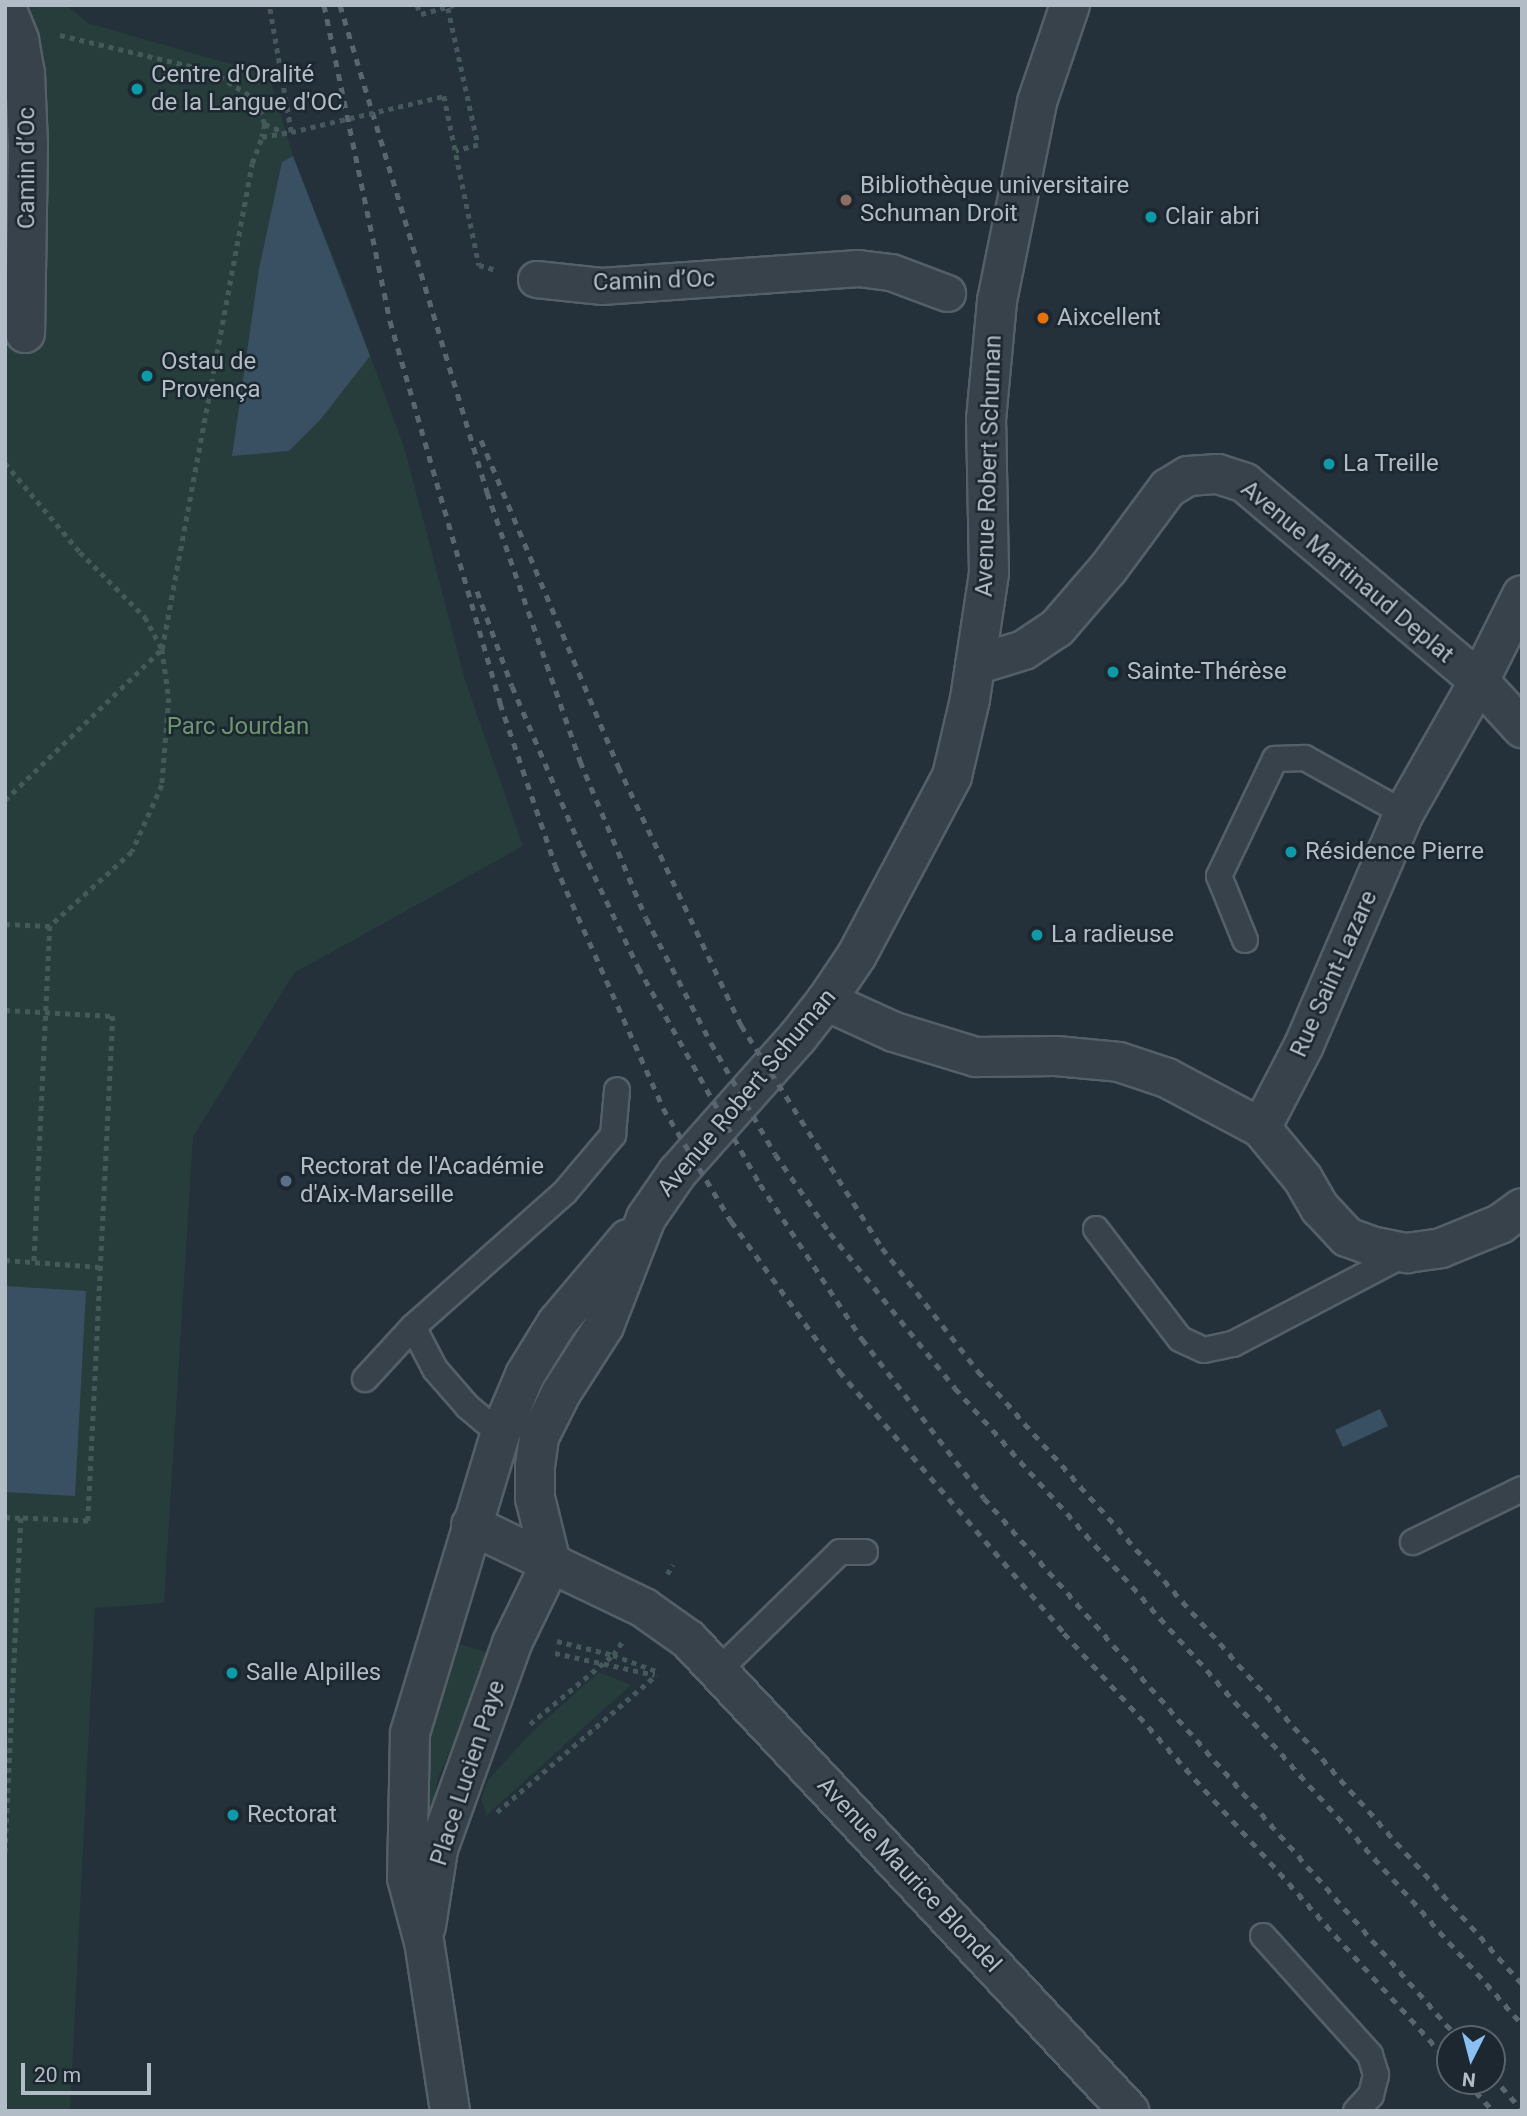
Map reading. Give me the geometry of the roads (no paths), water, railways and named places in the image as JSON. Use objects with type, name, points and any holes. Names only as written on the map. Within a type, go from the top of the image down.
[{"type":"street","name":"Avenue Robert Schuman","points":[[551,1563],[535,1498],[535,1466],[540,1437],[561,1394],[604,1326],[646,1218],[677,1173],[797,1038],[826,1001],[863,944],[952,776],[975,665],[989,573],[986,420],[997,301],[1037,102],[1070,5]]},
{"type":"street","name":"Camin d’Oc","points":[[8,14],[19,40],[26,73],[28,146],[25,333]]},
{"type":"street","name":"Camin d’Oc","points":[[536,279],[601,286],[858,268],[891,272],[947,293]]},
{"type":"street","name":"Avenue Martinaud Deplat","points":[[975,665],[1024,650],[1058,628],[1108,569],[1168,488],[1188,476],[1218,474],[1245,483],[1479,681],[1522,728]]},
{"type":"street","name":"Rue Saint-Lazare","points":[[1261,1128],[1304,1045],[1404,813],[1479,681],[1522,595]]},
{"type":"street","points":[[826,1001],[894,1032],[976,1057],[1056,1056],[1119,1062],[1167,1078],[1261,1128],[1303,1179],[1320,1208],[1347,1237],[1375,1247],[1407,1253],[1441,1248],[1500,1224],[1522,1208]]},
{"type":"street","name":"Place Lucien Paye","points":[[424,1942],[407,1878],[410,1733],[471,1525],[500,1434],[525,1375],[557,1323],[646,1218]]},
{"type":"street","points":[[471,1525],[551,1563]]},
{"type":"street","name":"Place Lucien Paye","points":[[424,1942],[438,1849],[512,1643],[551,1563]]},
{"type":"street","name":"Avenue Maurice Blondel","points":[[551,1563],[644,1608],[689,1640],[1129,2111]]},
{"type":"street","points":[[424,1942],[450,2111]]},
{"type":"lane","points":[[1245,940],[1219,876],[1275,759],[1305,758],[1404,813]]},
{"type":"lane","points":[[365,1379],[414,1327],[565,1192],[613,1135],[617,1090]]},
{"type":"lane","points":[[1096,1229],[1180,1339],[1204,1350],[1233,1344],[1407,1253]]},
{"type":"lane","points":[[414,1327],[435,1369],[467,1407],[500,1434]]},
{"type":"lane","points":[[1413,1542],[1522,1489]]},
{"type":"lane","points":[[718,1671],[840,1552],[865,1552]]},
{"type":"lane","points":[[1264,1936],[1370,2054],[1376,2075],[1371,2095],[1356,2111]]},
{"type":"water","points":[[293,156],[370,356],[320,420],[289,451],[232,456],[259,269],[282,162]]},
{"type":"water","points":[[5,1286],[86,1291],[75,1496],[5,1492]]},
{"type":"water","points":[[1380,1409],[1388,1426],[1343,1447],[1335,1430]]},
{"type":"railway","points":[[324,5],[390,321],[500,703],[555,865],[663,1108],[731,1221],[839,1371],[1064,1633],[1436,2047]]},
{"type":"railway","points":[[340,5],[487,492],[580,761],[646,918],[711,1043],[775,1154],[830,1233],[955,1388],[1522,2024]]},
{"type":"railway","points":[[481,440],[618,766],[741,1025],[882,1248],[978,1371],[1522,1984]]},
{"type":"railway","points":[[477,591],[512,686],[582,850],[638,967],[760,1184],[862,1339],[984,1498],[1447,2025]]},
{"type":"railway","points":[[1506,2092],[1522,2110]]},
{"type":"railway","points":[[1479,2095],[1493,2111]]},
{"type":"place","name":"Centre d'Oralité de la Langue d'OC","points":[[137,89]]},
{"type":"place","name":"Bibliothèque universitaire Schuman Droit","points":[[846,200]]},
{"type":"place","name":"Clair abri","points":[[1151,217]]},
{"type":"place","name":"Aixcellent","points":[[1043,318]]},
{"type":"place","name":"Ostau de Provença","points":[[147,376]]},
{"type":"place","name":"La Treille","points":[[1329,464]]},
{"type":"place","name":"Sainte-Thérèse","points":[[1113,672]]},
{"type":"place","name":"Résidence Pierre","points":[[1291,852]]},
{"type":"place","name":"La radieuse","points":[[1037,935]]},
{"type":"place","name":"Rectorat de l'Académie d'Aix-Marseille","points":[[286,1181]]},
{"type":"place","name":"Salle Alpilles","points":[[232,1673]]},
{"type":"place","name":"Rectorat","points":[[233,1815]]},
{"type":"park label","name":"Parc Jourdan","points":[[238,727]]}]
